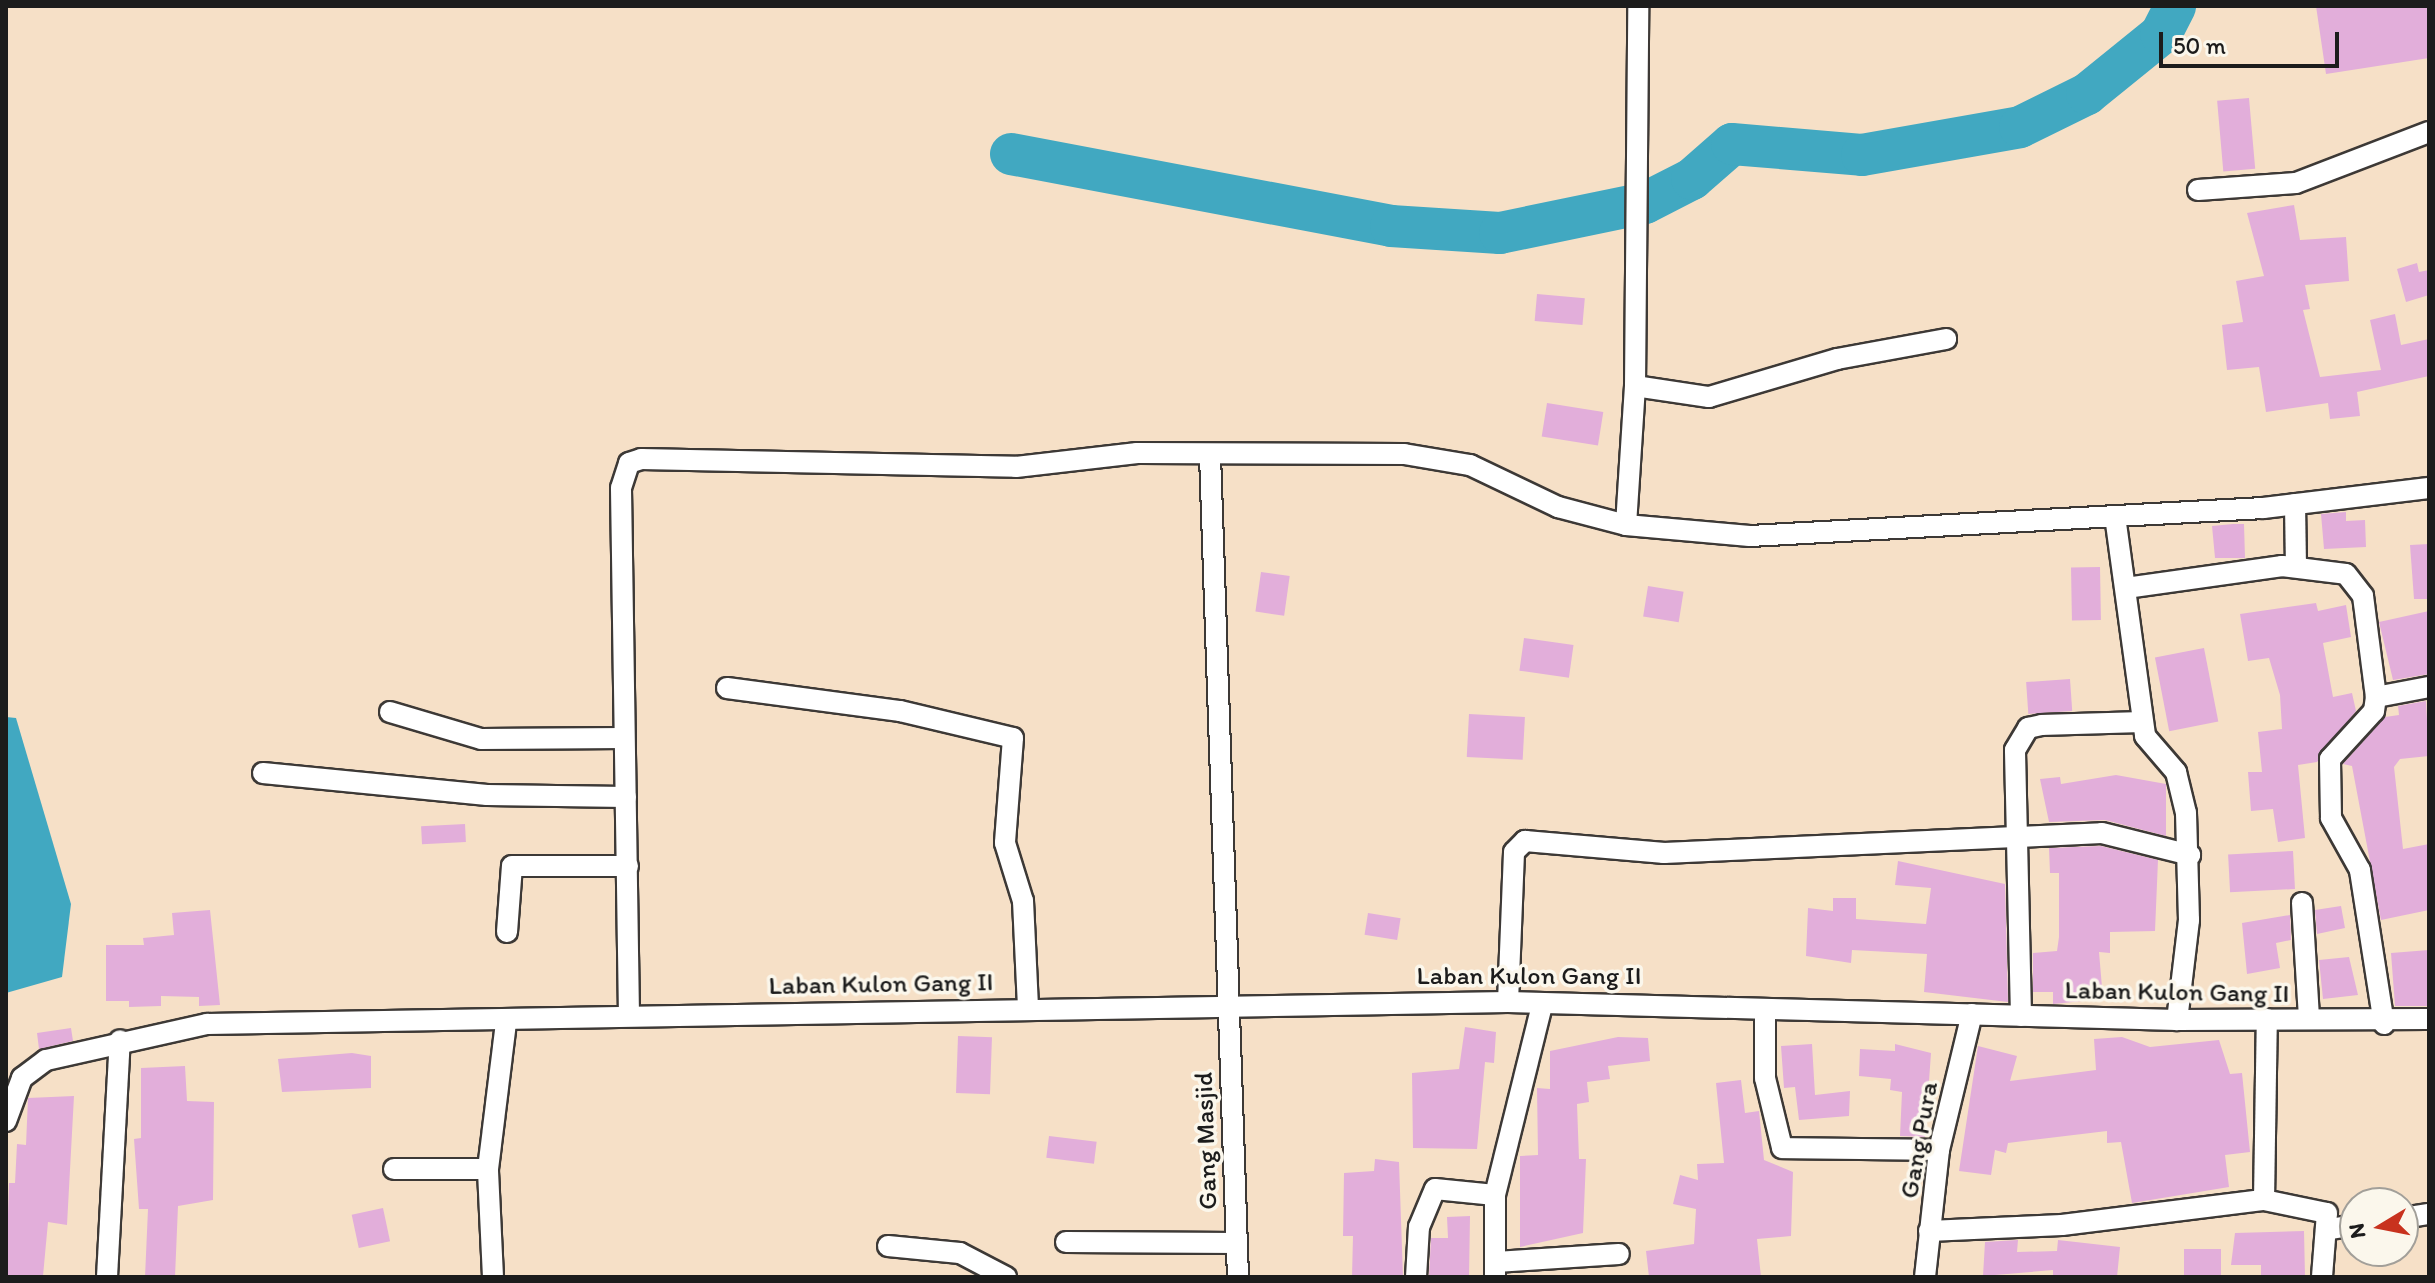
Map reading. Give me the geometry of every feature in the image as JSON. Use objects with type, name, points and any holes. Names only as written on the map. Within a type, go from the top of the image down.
[{"type":"street","points":[[1626,525],[1635,386],[1638,6]]},
{"type":"street","points":[[2198,190],[2296,183],[2429,132]]},
{"type":"street","points":[[1635,386],[1721,395],[1837,359],[1946,339]]},
{"type":"street","points":[[629,1016],[621,488],[629,463],[1016,467],[1137,453],[1404,454],[1470,465],[1558,507],[1626,525],[1750,536],[2295,504],[2429,488]]},
{"type":"street","name":"Gang Masjid","points":[[1210,455],[1238,1277]]},
{"type":"street","points":[[2295,504],[2296,567]]},
{"type":"street","points":[[2115,516],[2141,722],[2183,788],[2190,855],[2177,1020]]},
{"type":"street","points":[[2126,588],[2296,567],[2359,582],[2376,697],[2374,711],[2334,747],[2330,807],[2360,870],[2384,1024]]},
{"type":"street","points":[[2376,697],[2429,687]]},
{"type":"street","points":[[727,688],[900,711],[1013,738],[1005,843],[1023,901],[1028,1006]]},
{"type":"street","points":[[390,712],[481,739],[624,738]]},
{"type":"street","points":[[2021,1016],[2015,750],[2028,728],[2141,722]]},
{"type":"street","points":[[263,773],[487,795],[626,797]]},
{"type":"street","points":[[1508,1002],[1514,852],[1525,841],[1664,853],[2102,833],[2190,855]]},
{"type":"street","points":[[507,932],[512,866],[628,866]]},
{"type":"street","points":[[2302,903],[2309,1019]]},
{"type":"street","name":"Laban Kulon Gang II","points":[[6,1121],[28,1069],[120,1040],[207,1024],[506,1023],[629,1016],[1028,1006],[1508,1002],[1542,1005],[1681,1002],[1765,1010],[2177,1020],[2309,1019],[2384,1024],[2429,1019]]},
{"type":"street","points":[[1542,1005],[1495,1195],[1495,1270],[1619,1254]]},
{"type":"street","points":[[1765,1010],[1765,1078],[1782,1148],[1939,1150]]},
{"type":"street","name":"Gang Pura","points":[[1925,1277],[1939,1150],[1972,1014]]},
{"type":"street","points":[[2264,1200],[2267,1019]]},
{"type":"street","points":[[493,1277],[488,1169],[506,1023]]},
{"type":"street","points":[[107,1277],[120,1040]]},
{"type":"street","points":[[394,1169],[488,1169]]},
{"type":"street","points":[[1416,1277],[1419,1227],[1435,1189],[1495,1195]]},
{"type":"street","points":[[1929,1231],[2062,1225],[2264,1200],[2322,1209],[2330,1229],[2322,1277]]},
{"type":"street","points":[[2330,1229],[2339,1228]]},
{"type":"street","points":[[1066,1242],[1236,1243]]},
{"type":"street","points":[[888,1246],[960,1253],[1006,1277]]},
{"type":"water","points":[[6,717],[16,718],[71,904],[62,977],[6,993]]},
{"type":"building","points":[[2316,6],[2429,6],[2429,58],[2326,74]]},
{"type":"building","points":[[2249,98],[2255,169],[2223,172],[2217,101]]},
{"type":"building","points":[[2294,205],[2300,240],[2346,237],[2349,281],[2305,285],[2310,309],[2303,310],[2320,377],[2381,370],[2370,320],[2395,314],[2401,345],[2429,339],[2429,376],[2357,392],[2360,416],[2330,419],[2328,403],[2266,412],[2259,367],[2227,370],[2222,325],[2243,322],[2236,281],[2264,276],[2247,213]]},
{"type":"building","points":[[2417,263],[2419,272],[2429,270],[2429,295],[2406,302],[2397,269]]},
{"type":"building","points":[[1537,294],[1585,298],[1582,325],[1535,321]]},
{"type":"building","points":[[1547,403],[1603,412],[1598,445],[1542,437]]},
{"type":"building","points":[[2346,512],[2346,521],[2365,520],[2366,547],[2324,549],[2321,514]]},
{"type":"building","points":[[2244,524],[2245,558],[2215,558],[2212,526]]},
{"type":"building","points":[[2429,544],[2429,599],[2414,599],[2410,545]]},
{"type":"building","points":[[2100,567],[2101,620],[2072,620],[2071,568]]},
{"type":"building","points":[[1261,572],[1290,576],[1284,616],[1255,612]]},
{"type":"building","points":[[1648,586],[1684,592],[1679,622],[1643,617]]},
{"type":"building","points":[[2316,603],[2318,611],[2346,605],[2351,637],[2323,643],[2333,697],[2352,693],[2356,711],[2317,762],[2298,765],[2305,838],[2278,842],[2273,809],[2251,811],[2248,772],[2262,772],[2258,732],[2282,729],[2280,695],[2269,658],[2248,661],[2240,614]]},
{"type":"building","points":[[2429,611],[2429,674],[2393,680],[2379,622]]},
{"type":"building","points":[[1524,638],[1574,645],[1569,678],[1519,671]]},
{"type":"building","points":[[2204,648],[2218,722],[2169,731],[2155,658]]},
{"type":"building","points":[[2070,679],[2072,711],[2028,714],[2026,682]]},
{"type":"building","points":[[2426,701],[2429,756],[2400,759],[2394,767],[2403,849],[2429,844],[2429,910],[2381,920],[2352,766],[2343,764],[2385,717],[2399,715],[2398,706]]},
{"type":"building","points":[[1469,714],[1525,717],[1523,760],[1467,757]]},
{"type":"building","points":[[2116,775],[2166,784],[2166,836],[2105,820],[2049,822],[2040,779],[2060,777],[2061,784]]},
{"type":"building","points":[[465,824],[466,842],[422,844],[421,826]]},
{"type":"building","points":[[2101,846],[2158,860],[2155,931],[2110,932],[2110,953],[2099,952],[2103,999],[2053,1004],[2053,992],[2033,992],[2033,953],[2057,951],[2059,937],[2059,873],[2050,873],[2049,848]]},
{"type":"building","points":[[2293,851],[2295,889],[2230,892],[2228,854]]},
{"type":"building","points":[[1898,861],[2005,884],[2008,1002],[1924,992],[1927,954],[1852,950],[1851,963],[1806,956],[1808,908],[1833,911],[1833,898],[1856,898],[1856,919],[1926,924],[1931,888],[1895,885]]},
{"type":"building","points":[[2341,906],[2345,928],[2317,934],[2315,910]]},
{"type":"building","points":[[210,910],[220,1005],[199,1006],[199,997],[161,996],[161,1006],[129,1007],[129,1001],[106,1001],[106,945],[144,945],[143,938],[174,935],[172,913]]},
{"type":"building","points":[[1368,913],[1401,918],[1397,940],[1365,935]]},
{"type":"building","points":[[2290,915],[2291,940],[2276,943],[2280,968],[2247,974],[2242,923]]},
{"type":"building","points":[[2429,950],[2429,1006],[2395,1006],[2391,953]]},
{"type":"building","points":[[2349,957],[2358,995],[2323,999],[2319,960]]},
{"type":"building","points":[[1465,1027],[1496,1032],[1494,1063],[1485,1062],[1477,1149],[1413,1148],[1412,1073],[1459,1069]]},
{"type":"building","points":[[71,1028],[73,1041],[39,1049],[37,1033]]},
{"type":"building","points":[[958,1036],[992,1037],[990,1094],[956,1093]]},
{"type":"building","points":[[1618,1037],[1648,1038],[1650,1061],[1608,1066],[1610,1079],[1587,1082],[1589,1102],[1577,1104],[1579,1159],[1586,1159],[1583,1233],[1520,1247],[1520,1156],[1538,1155],[1537,1088],[1550,1089],[1550,1051]]},
{"type":"building","points":[[2122,1037],[2150,1047],[2219,1040],[2230,1074],[2242,1073],[2250,1152],[2225,1155],[2229,1187],[2132,1203],[2121,1142],[2107,1143],[2107,1131],[2008,1143],[2006,1153],[1995,1150],[1991,1175],[1959,1171],[1978,1046],[2017,1056],[2010,1081],[2096,1070],[2094,1039]]},
{"type":"building","points":[[1812,1044],[1815,1095],[1850,1091],[1849,1116],[1799,1120],[1795,1087],[1784,1088],[1781,1046]]},
{"type":"building","points":[[1895,1044],[1931,1053],[1925,1137],[1900,1136],[1902,1092],[1890,1090],[1891,1079],[1859,1076],[1860,1049],[1895,1051]]},
{"type":"building","points":[[352,1053],[371,1056],[371,1088],[282,1092],[278,1059]]},
{"type":"building","points":[[185,1066],[187,1101],[214,1102],[213,1200],[178,1206],[175,1277],[145,1277],[148,1209],[139,1209],[134,1139],[141,1138],[141,1068]]},
{"type":"building","points":[[1741,1080],[1745,1113],[1759,1111],[1764,1160],[1793,1172],[1791,1236],[1757,1239],[1761,1277],[1649,1277],[1646,1251],[1694,1244],[1696,1209],[1673,1204],[1680,1175],[1698,1180],[1697,1164],[1724,1163],[1716,1083]]},
{"type":"building","points":[[74,1096],[67,1225],[48,1222],[43,1276],[6,1275],[9,1183],[15,1183],[17,1144],[26,1145],[28,1098]]},
{"type":"building","points":[[1049,1136],[1097,1142],[1094,1164],[1046,1158]]},
{"type":"building","points":[[1375,1159],[1399,1162],[1403,1277],[1352,1277],[1353,1236],[1343,1236],[1344,1173],[1374,1171]]},
{"type":"building","points":[[383,1208],[390,1241],[359,1248],[352,1215]]},
{"type":"building","points":[[1470,1216],[1469,1277],[1429,1277],[1431,1238],[1448,1238],[1447,1217]]},
{"type":"building","points":[[2304,1231],[2305,1277],[2261,1277],[2261,1265],[2231,1265],[2235,1233]]},
{"type":"building","points":[[2018,1240],[2017,1252],[2057,1251],[2058,1240],[2120,1247],[2117,1277],[2053,1277],[2053,1270],[1983,1276],[1985,1242]]},
{"type":"building","points":[[2184,1249],[2221,1249],[2221,1277],[2184,1277]]},
{"type":"waterway","points":[[1011,154],[1391,226],[1500,233],[1645,203],[1692,179],[1732,144],[1862,155],[2020,127],[2087,94],[2161,34],[2175,6]]}]
